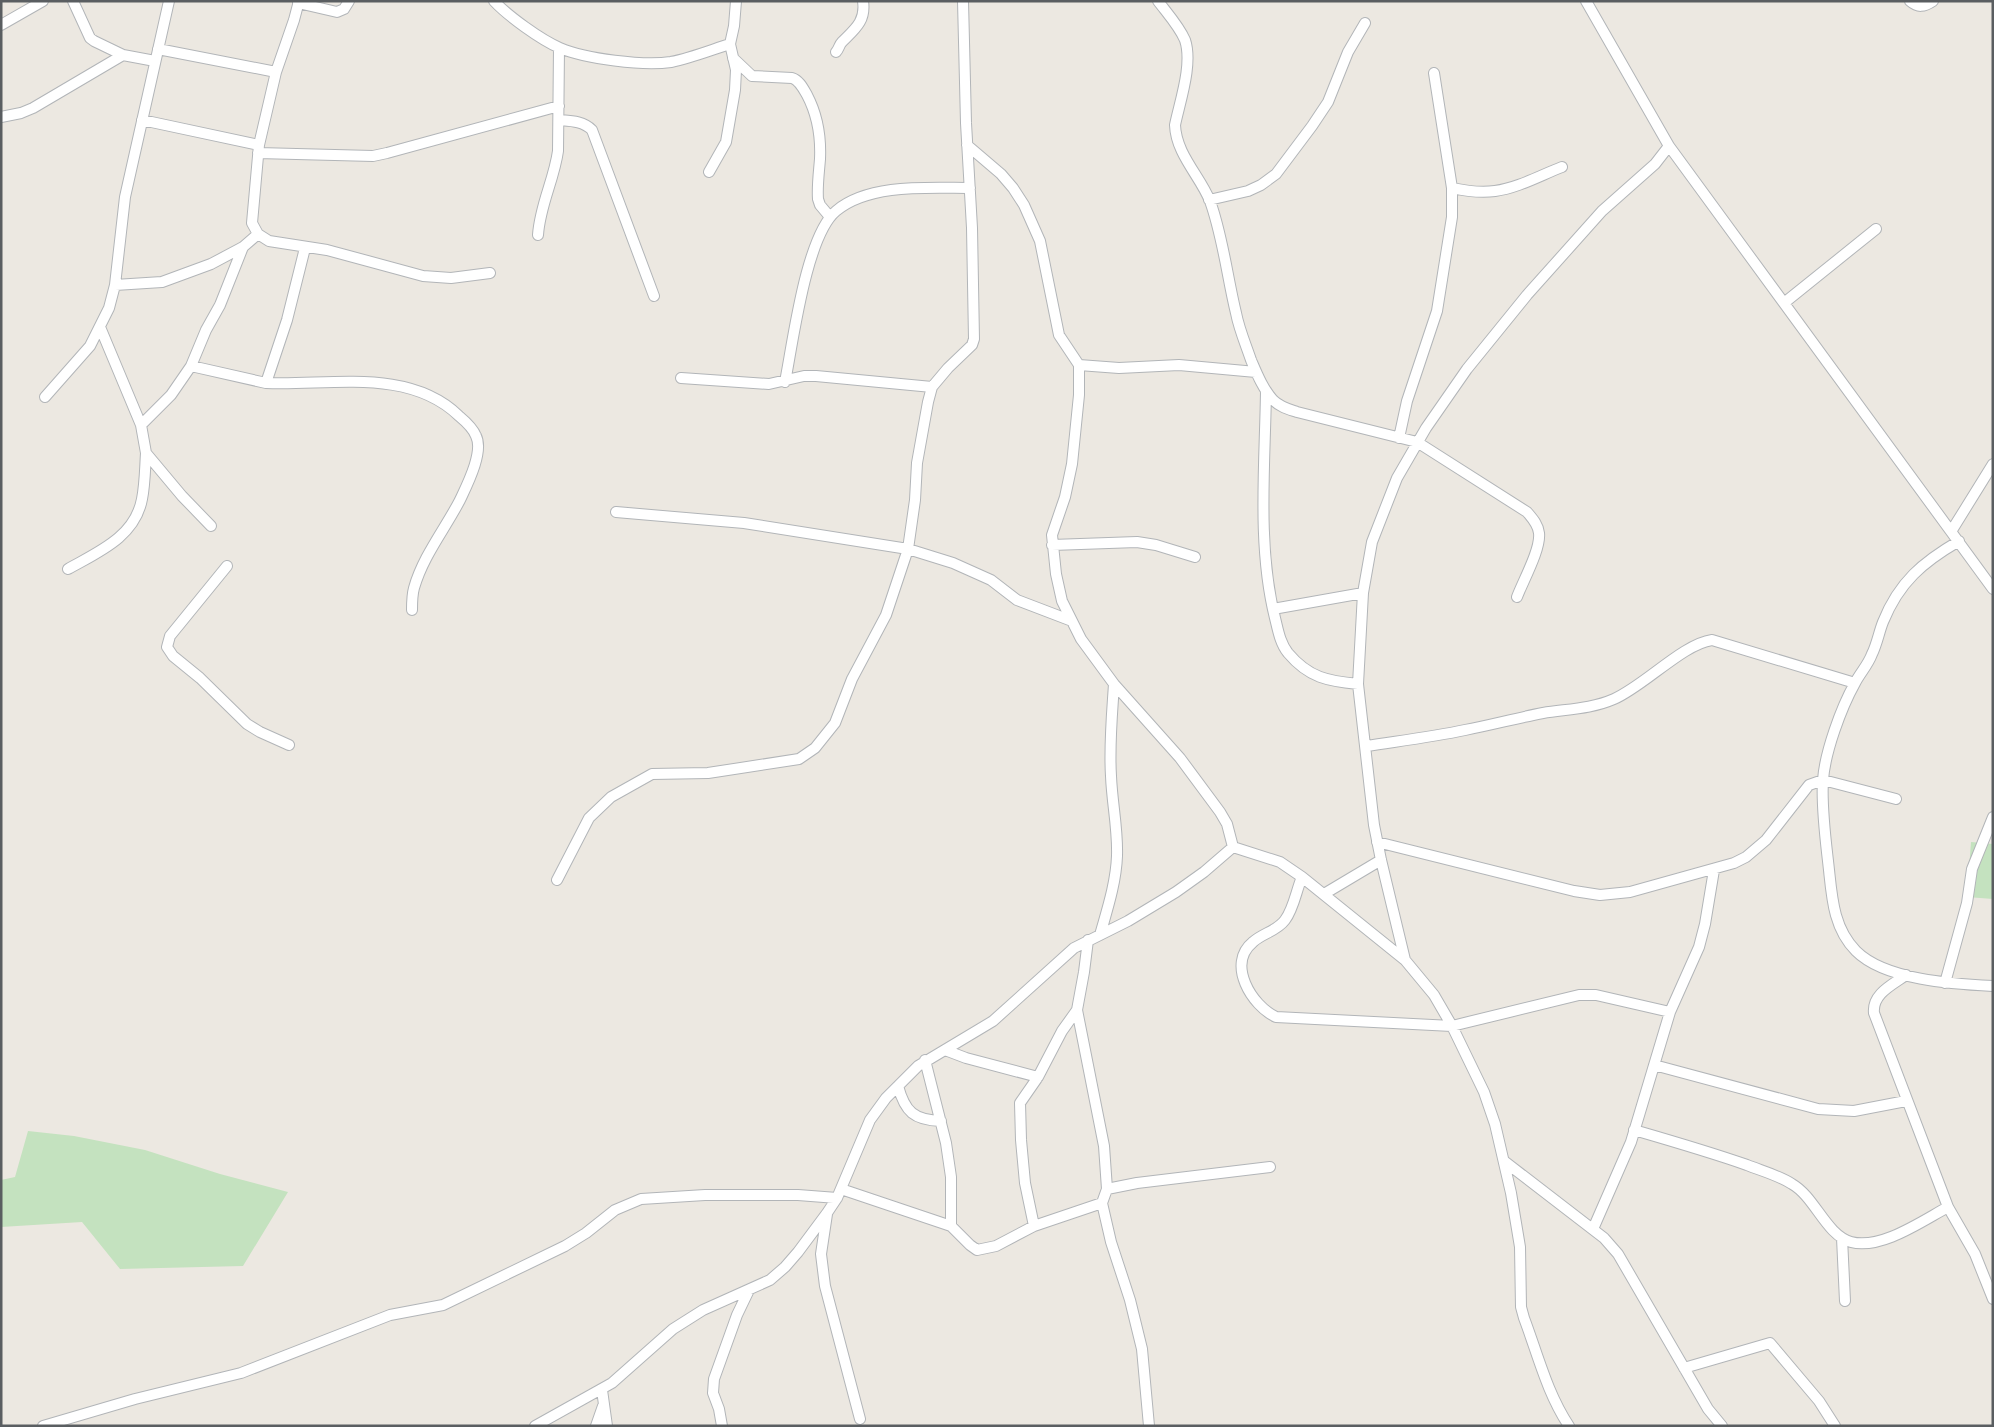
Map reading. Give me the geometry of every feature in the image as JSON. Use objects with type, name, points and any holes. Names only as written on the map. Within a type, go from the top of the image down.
[{"type":"street","points":[[1,25],[43,1]]},
{"type":"street","points":[[73,1],[90,38],[98,44],[123,55],[155,61]]},
{"type":"street","points":[[45,397],[90,346],[109,308],[115,285],[125,197],[169,1]]},
{"type":"street","points":[[348,1],[344,9],[337,12],[298,2],[294,20],[276,72],[258,149],[252,223],[258,234],[269,241],[328,250],[436,278],[490,273]]},
{"type":"street","points":[[494,1],[518,21],[559,48],[589,57],[670,62],[730,44]]},
{"type":"street","points":[[709,172],[722,152],[728,132],[736,76],[730,44],[736,1]]},
{"type":"street","points":[[836,52],[840,44],[858,27],[864,11],[864,1]]},
{"type":"street","points":[[557,880],[589,818],[611,797],[652,774],[708,773],[799,759],[815,748],[835,723],[852,680],[886,615],[908,549],[914,508],[917,463],[932,387],[948,368],[972,345],[974,339],[963,1]]},
{"type":"street","points":[[1158,1],[1184,38],[1187,47],[1188,61],[1175,134],[1180,148],[1209,200],[1223,247],[1236,315],[1256,372],[1266,391],[1274,401],[1283,407],[1297,412],[1417,442],[1527,512],[1534,520],[1539,532],[1539,544],[1517,597]]},
{"type":"street","points":[[1586,1],[1669,146],[1952,530],[1993,589]]},
{"type":"street","points":[[1910,1],[1916,6],[1922,7],[1933,1]]},
{"type":"street","points":[[1209,200],[1248,191],[1276,174],[1328,102],[1348,52],[1365,23]]},
{"type":"street","points":[[538,235],[542,206],[556,166],[559,120],[559,48]]},
{"type":"street","points":[[158,49],[276,72]]},
{"type":"street","points":[[1,117],[21,114],[33,108],[123,55]]},
{"type":"street","points":[[733,58],[752,76],[792,78],[796,79],[802,86],[814,109],[817,120],[820,156],[818,198],[820,205],[830,217]]},
{"type":"street","points":[[1398,438],[1407,401],[1438,311],[1451,225],[1452,188],[1434,73]]},
{"type":"street","points":[[142,120],[258,149],[365,156],[387,154],[559,106]]},
{"type":"street","points":[[559,120],[580,122],[592,130],[654,296]]},
{"type":"street","points":[[968,145],[1001,174],[1024,205],[1040,241],[1059,334],[1079,366],[1079,395],[1072,464],[1065,497],[1055,524],[1052,545],[1062,601],[1081,639],[1114,684],[1180,758],[1204,790],[1227,824],[1233,847]]},
{"type":"street","points":[[1405,960],[1377,842],[1367,746],[1358,684],[1363,594],[1372,542],[1397,478],[1417,442],[1467,369],[1527,295],[1602,211],[1655,164],[1669,146]]},
{"type":"street","points":[[1452,188],[1482,192],[1507,189],[1562,167]]},
{"type":"street","points":[[785,382],[805,274],[817,242],[830,217],[848,203],[872,195],[916,188],[970,188]]},
{"type":"street","points":[[1784,303],[1876,229]]},
{"type":"street","points":[[115,285],[162,282],[211,264],[243,247],[258,234]]},
{"type":"street","points":[[141,425],[170,396],[191,366],[206,330],[220,305],[243,247]]},
{"type":"street","points":[[266,383],[284,327],[305,248]]},
{"type":"street","points":[[68,569],[114,542],[136,517],[142,498],[146,453],[141,425],[100,327]]},
{"type":"street","points":[[1079,366],[1119,368],[1180,365],[1256,372]]},
{"type":"street","points":[[191,366],[266,383],[374,383],[417,390],[444,402],[474,431],[478,438],[475,465],[457,506],[420,570],[413,589],[412,610]]},
{"type":"street","points":[[681,378],[769,384],[785,382],[804,376],[816,376],[932,387]]},
{"type":"street","points":[[1266,391],[1264,557],[1273,610],[1283,645],[1287,652],[1303,667],[1320,678],[1331,682],[1358,684]]},
{"type":"street","points":[[146,453],[182,496],[211,526]]},
{"type":"street","points":[[1952,530],[1993,464]]},
{"type":"street","points":[[616,512],[744,524],[908,549],[953,563],[990,580],[1017,600],[1072,621]]},
{"type":"street","points":[[1959,541],[1933,556],[1905,582],[1883,622],[1872,656],[1855,683],[1832,740],[1823,780],[1825,840],[1832,903],[1836,919],[1846,939],[1857,952],[1870,961],[1906,975],[1945,983],[1993,986]]},
{"type":"street","points":[[1052,545],[1137,542],[1156,544],[1195,557]]},
{"type":"street","points":[[227,566],[170,636],[167,647],[173,656],[200,678],[247,724],[260,732],[289,744]]},
{"type":"street","points":[[1273,610],[1363,594]]},
{"type":"street","points":[[1367,746],[1464,730],[1543,713],[1582,709],[1598,705],[1616,698],[1704,641],[1712,640],[1855,683]]},
{"type":"street","points":[[1100,935],[1112,891],[1117,858],[1117,826],[1111,779],[1110,751],[1114,684]]},
{"type":"street","points":[[1377,842],[1574,891],[1600,895],[1630,892],[1734,863],[1752,852],[1766,840],[1810,785],[1823,780],[1896,799]]},
{"type":"street","points":[[1945,983],[1967,903],[1972,869],[1993,817]]},
{"type":"street","points":[[1233,847],[1280,862],[1324,894],[1405,960],[1434,995],[1452,1026],[1484,1092],[1495,1124],[1520,1247],[1524,1318],[1553,1399],[1569,1426]]},
{"type":"street","points":[[535,1426],[602,1390],[673,1329],[703,1310],[770,1280],[784,1267],[827,1213],[838,1194],[870,1120],[886,1098],[925,1060],[993,1021],[1074,948],[1190,883],[1233,847]]},
{"type":"street","points":[[1324,894],[1381,860]]},
{"type":"street","points":[[1593,1229],[1631,1142],[1670,1012],[1703,935],[1714,870]]},
{"type":"street","points":[[1302,877],[1285,921],[1253,942],[1244,951],[1241,960],[1242,974],[1249,992],[1265,1012],[1276,1017],[1452,1026],[1578,995],[1596,994],[1670,1012]]},
{"type":"street","points":[[1088,940],[1077,1010],[1104,1146],[1106,1188],[1102,1203],[1111,1242],[1130,1300],[1142,1349],[1149,1426]]},
{"type":"street","points":[[1906,975],[1881,993],[1873,1006],[1874,1013],[1948,1207],[1974,1254],[1993,1299]]},
{"type":"street","points":[[1034,1226],[1025,1183],[1020,1103],[1038,1077],[1062,1031],[1077,1010]]},
{"type":"street","points":[[945,1050],[966,1058],[1038,1077]]},
{"type":"street","points":[[925,1060],[946,1143],[950,1177],[951,1226]]},
{"type":"street","points":[[1654,1065],[1818,1109],[1854,1111],[1906,1101]]},
{"type":"street","points":[[898,1086],[902,1100],[915,1116],[925,1120],[941,1121]]},
{"type":"street","points":[[1634,1130],[1729,1159],[1793,1184],[1811,1201],[1833,1231],[1850,1242],[1864,1244],[1882,1240],[1907,1230],[1948,1207]]},
{"type":"street","points":[[1504,1161],[1593,1229],[1618,1254],[1718,1425]]},
{"type":"street","points":[[1106,1188],[1270,1167]]},
{"type":"street","points":[[44,1426],[135,1399],[241,1373],[390,1315],[443,1305],[565,1246],[586,1233],[615,1210],[640,1200],[705,1195],[838,1194],[951,1226],[977,1250],[996,1246],[1034,1226],[1102,1203]]},
{"type":"street","points":[[827,1213],[822,1254],[825,1286],[860,1419]]},
{"type":"street","points":[[1842,1238],[1845,1301]]},
{"type":"street","points":[[722,1426],[720,1409],[713,1393],[714,1379],[737,1315],[749,1290]]},
{"type":"street","points":[[1684,1368],[1770,1343],[1819,1401],[1835,1426]]},
{"type":"street","points":[[602,1390],[607,1426]]},
{"type":"street","points":[[596,1426],[604,1402]]},
{"type":"green space","points":[[1971,842],[1993,844],[1993,899],[1967,897]]},
{"type":"green space","points":[[28,1131],[74,1136],[145,1150],[220,1174],[288,1192],[243,1266],[120,1269],[82,1222],[1,1227],[1,1180],[15,1177]]}]
